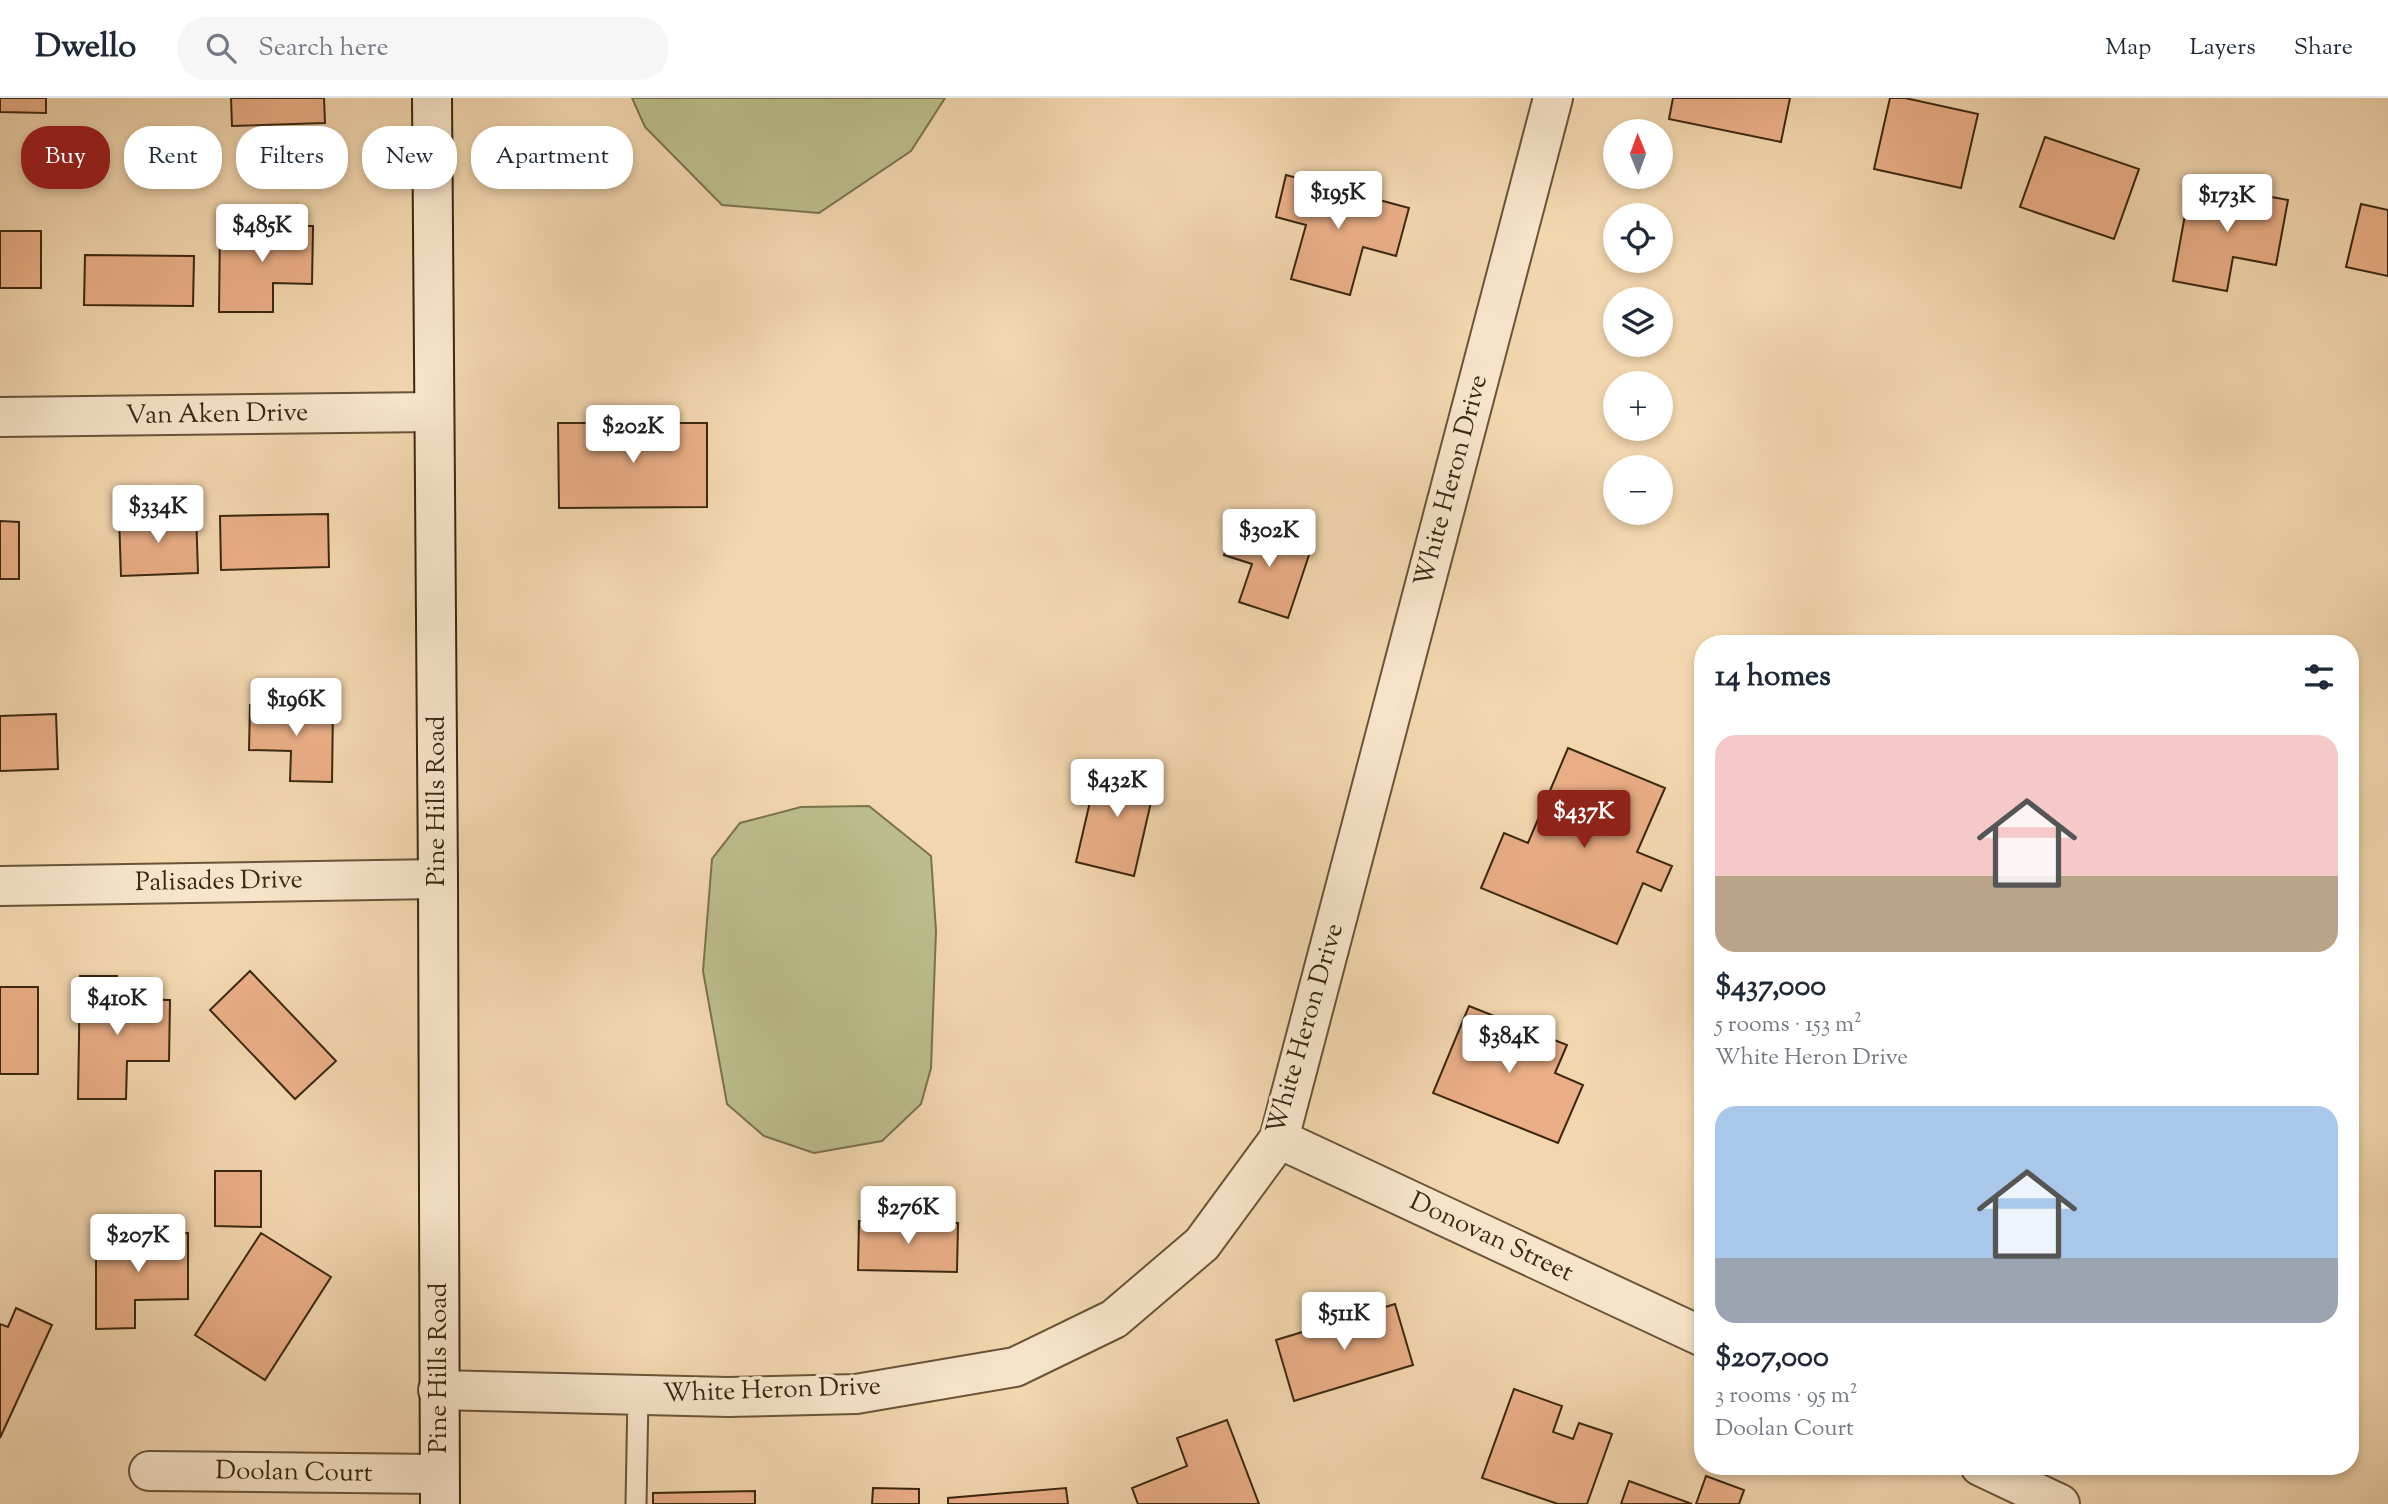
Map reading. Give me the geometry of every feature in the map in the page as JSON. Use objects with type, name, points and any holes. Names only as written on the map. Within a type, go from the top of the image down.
[{"type":"street","name":"Pine Hills Road","points":[[432,98],[440,1489]]},
{"type":"street","name":"White Heron Drive","points":[[439,1391],[728,1396],[856,1394],[1015,1367],[1114,1319],[1202,1244],[1279,1139],[1553,98]]},
{"type":"street","name":"Van Aken Drive","points":[[0,417],[434,412]]},
{"type":"street","name":"Palisades Drive","points":[[0,886],[438,878]]},
{"type":"street","name":"Donovan Street","points":[[1279,1139],[1694,1333]]},
{"type":"street","name":"Doolan Court","points":[[149,1471],[440,1489]]},
{"type":"street","points":[[1996,1483],[2060,1504]]},
{"type":"lane","points":[[636,1504],[638,1395]]},
{"type":"green space","points":[[632,98],[945,98],[911,151],[819,213],[722,205],[645,127]]},
{"type":"green space","points":[[869,806],[931,856],[936,931],[931,1068],[921,1104],[882,1141],[814,1153],[764,1136],[727,1104],[703,971],[712,859],[740,823],[801,807]]},
{"type":"building","points":[[0,98],[46,98],[46,113],[0,112]]},
{"type":"building","points":[[231,98],[324,98],[325,123],[232,126]]},
{"type":"building","points":[[1673,98],[1790,98],[1781,142],[1669,119]]},
{"type":"building","points":[[1890,98],[1905,98],[1978,114],[1961,188],[1874,169]]},
{"type":"building","points":[[2045,137],[2139,169],[2114,239],[2020,207]]},
{"type":"building","points":[[1286,175],[1409,208],[1396,256],[1363,247],[1350,295],[1291,279],[1306,225],[1276,217]]},
{"type":"building","points":[[2191,182],[2288,200],[2276,265],[2233,257],[2227,291],[2173,281]]},
{"type":"building","points":[[2361,204],[2388,210],[2388,276],[2346,267]]},
{"type":"building","points":[[220,226],[313,226],[312,284],[273,283],[273,312],[219,312]]},
{"type":"building","points":[[0,231],[41,231],[41,288],[0,288]]},
{"type":"building","points":[[85,255],[194,256],[193,306],[84,305]]},
{"type":"building","points":[[558,423],[707,423],[707,507],[559,508]]},
{"type":"building","points":[[196,513],[198,573],[121,576],[119,516]]},
{"type":"building","points":[[328,514],[329,567],[221,570],[220,516]]},
{"type":"building","points":[[0,521],[19,522],[19,579],[0,579]]},
{"type":"building","points":[[1235,524],[1311,549],[1288,618],[1239,602],[1252,564],[1224,555]]},
{"type":"building","points":[[250,705],[333,706],[332,782],[290,781],[291,751],[249,750]]},
{"type":"building","points":[[56,714],[58,769],[0,771],[0,716]]},
{"type":"building","points":[[1568,748],[1665,788],[1637,852],[1672,866],[1661,891],[1643,883],[1617,944],[1481,888],[1504,833],[1528,843]]},
{"type":"building","points":[[1099,763],[1157,776],[1134,876],[1076,862]]},
{"type":"building","points":[[250,971],[336,1061],[295,1099],[210,1010]]},
{"type":"building","points":[[80,976],[117,976],[117,999],[170,1000],[169,1061],[127,1061],[126,1099],[78,1099]]},
{"type":"building","points":[[0,987],[38,987],[38,1074],[0,1074]]},
{"type":"building","points":[[1469,1006],[1567,1045],[1555,1073],[1583,1085],[1558,1143],[1433,1093]]},
{"type":"building","points":[[215,1171],[261,1171],[261,1227],[215,1226]]},
{"type":"building","points":[[859,1221],[958,1223],[957,1272],[858,1270]]},
{"type":"building","points":[[188,1233],[188,1299],[135,1300],[135,1328],[96,1329],[96,1234]]},
{"type":"building","points":[[261,1233],[331,1277],[265,1380],[195,1335]]},
{"type":"building","points":[[1395,1304],[1413,1365],[1294,1401],[1276,1340]]},
{"type":"building","points":[[16,1308],[52,1325],[0,1438],[0,1324],[8,1327]]},
{"type":"building","points":[[1514,1389],[1562,1406],[1553,1432],[1573,1439],[1579,1423],[1612,1434],[1587,1504],[1558,1504],[1482,1478]]},
{"type":"building","points":[[1227,1420],[1259,1504],[1138,1504],[1132,1488],[1187,1466],[1177,1438]]},
{"type":"building","points":[[1706,1476],[1744,1490],[1739,1504],[1696,1504]]},
{"type":"building","points":[[1629,1481],[1692,1504],[1621,1504]]},
{"type":"building","points":[[873,1488],[919,1489],[919,1504],[872,1504]]},
{"type":"building","points":[[1066,1488],[1068,1504],[948,1504],[948,1498]]},
{"type":"building","points":[[755,1491],[755,1504],[653,1504],[653,1493]]}]
